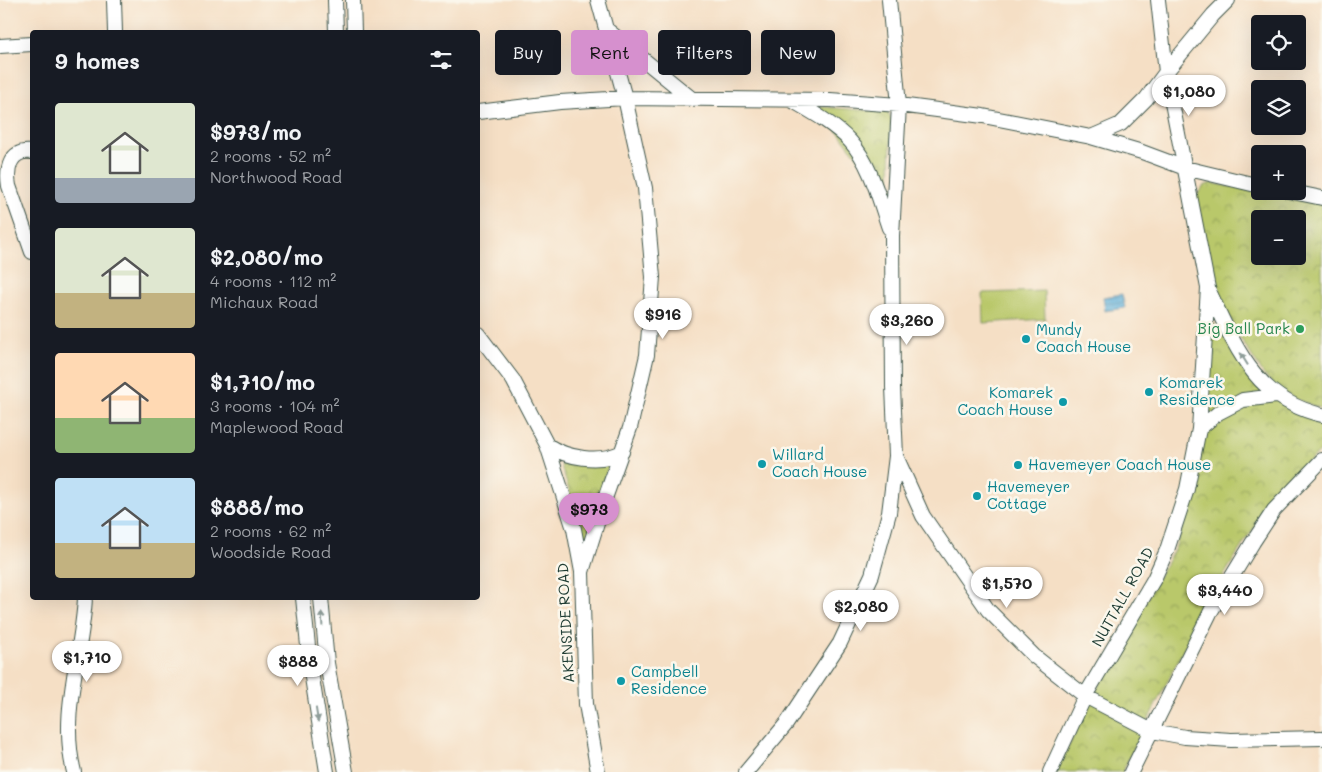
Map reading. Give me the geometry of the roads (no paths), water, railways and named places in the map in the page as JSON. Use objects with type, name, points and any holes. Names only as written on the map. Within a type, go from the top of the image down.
[{"type":"street","points":[[114,0],[115,30]]},
{"type":"street","points":[[335,0],[336,30]]},
{"type":"street","points":[[353,0],[354,30]]},
{"type":"street","points":[[582,572],[630,428],[647,355],[653,277],[645,188],[625,98],[598,0]]},
{"type":"street","points":[[746,772],[787,724],[840,643],[872,575],[889,513],[896,456],[892,236],[899,105],[889,0]]},
{"type":"street","points":[[1158,0],[1166,72]]},
{"type":"street","points":[[1091,136],[1121,124],[1146,99],[1213,15],[1228,0]]},
{"type":"street","points":[[606,29],[692,99]]},
{"type":"street","points":[[0,46],[30,44]]},
{"type":"street","name":"NUTTALL ROAD","points":[[1166,72],[1208,288],[1231,338],[1249,368],[1276,396],[1308,412],[1322,414]]},
{"type":"street","points":[[480,112],[560,102],[625,98],[830,100],[899,105],[983,116],[1091,136],[1185,168],[1251,184]]},
{"type":"street","points":[[791,100],[829,124],[846,138],[856,150],[868,168],[892,236]]},
{"type":"street","points":[[30,152],[19,154],[12,159],[8,166],[7,175],[8,186],[30,246]]},
{"type":"street","points":[[1306,195],[1322,198]]},
{"type":"street","name":"NUTTALL ROAD","points":[[1050,772],[1084,696],[1154,579],[1167,550],[1188,489],[1199,429],[1208,288]]},
{"type":"street","name":"AKENSIDE ROAD","points":[[480,337],[513,380],[547,445],[574,529],[582,572],[586,704],[598,772]]},
{"type":"street","points":[[1199,429],[1218,413],[1243,400],[1276,396]]},
{"type":"street","points":[[547,445],[562,453],[581,457],[605,457],[622,452]]},
{"type":"street","points":[[896,456],[923,516],[988,610],[1034,656],[1084,696],[1152,730],[1185,737],[1231,740],[1322,738]]},
{"type":"street","points":[[1131,772],[1211,611],[1253,542],[1274,510],[1322,460]]},
{"type":"street","points":[[74,772],[69,741],[71,690],[84,624],[85,600]]},
{"type":"street","points":[[303,600],[310,665],[327,772]]},
{"type":"street","points":[[321,600],[327,663],[342,772]]},
{"type":"water","points":[[1122,294],[1125,308],[1105,311],[1103,297]]},
{"type":"place","name":"Big Ball Park","points":[[1300,329]]},
{"type":"place","name":"Mundy Coach House","points":[[1026,339]]},
{"type":"place","name":"Komarek Residence","points":[[1149,392]]},
{"type":"place","name":"Komarek Coach House","points":[[1063,402]]},
{"type":"place","name":"Willard Coach House","points":[[762,464]]},
{"type":"place","name":"Havemeyer Coach House","points":[[1018,465]]},
{"type":"place","name":"Havemeyer Cottage","points":[[977,496]]},
{"type":"place","name":"Campbell Residence","points":[[621,681]]}]
